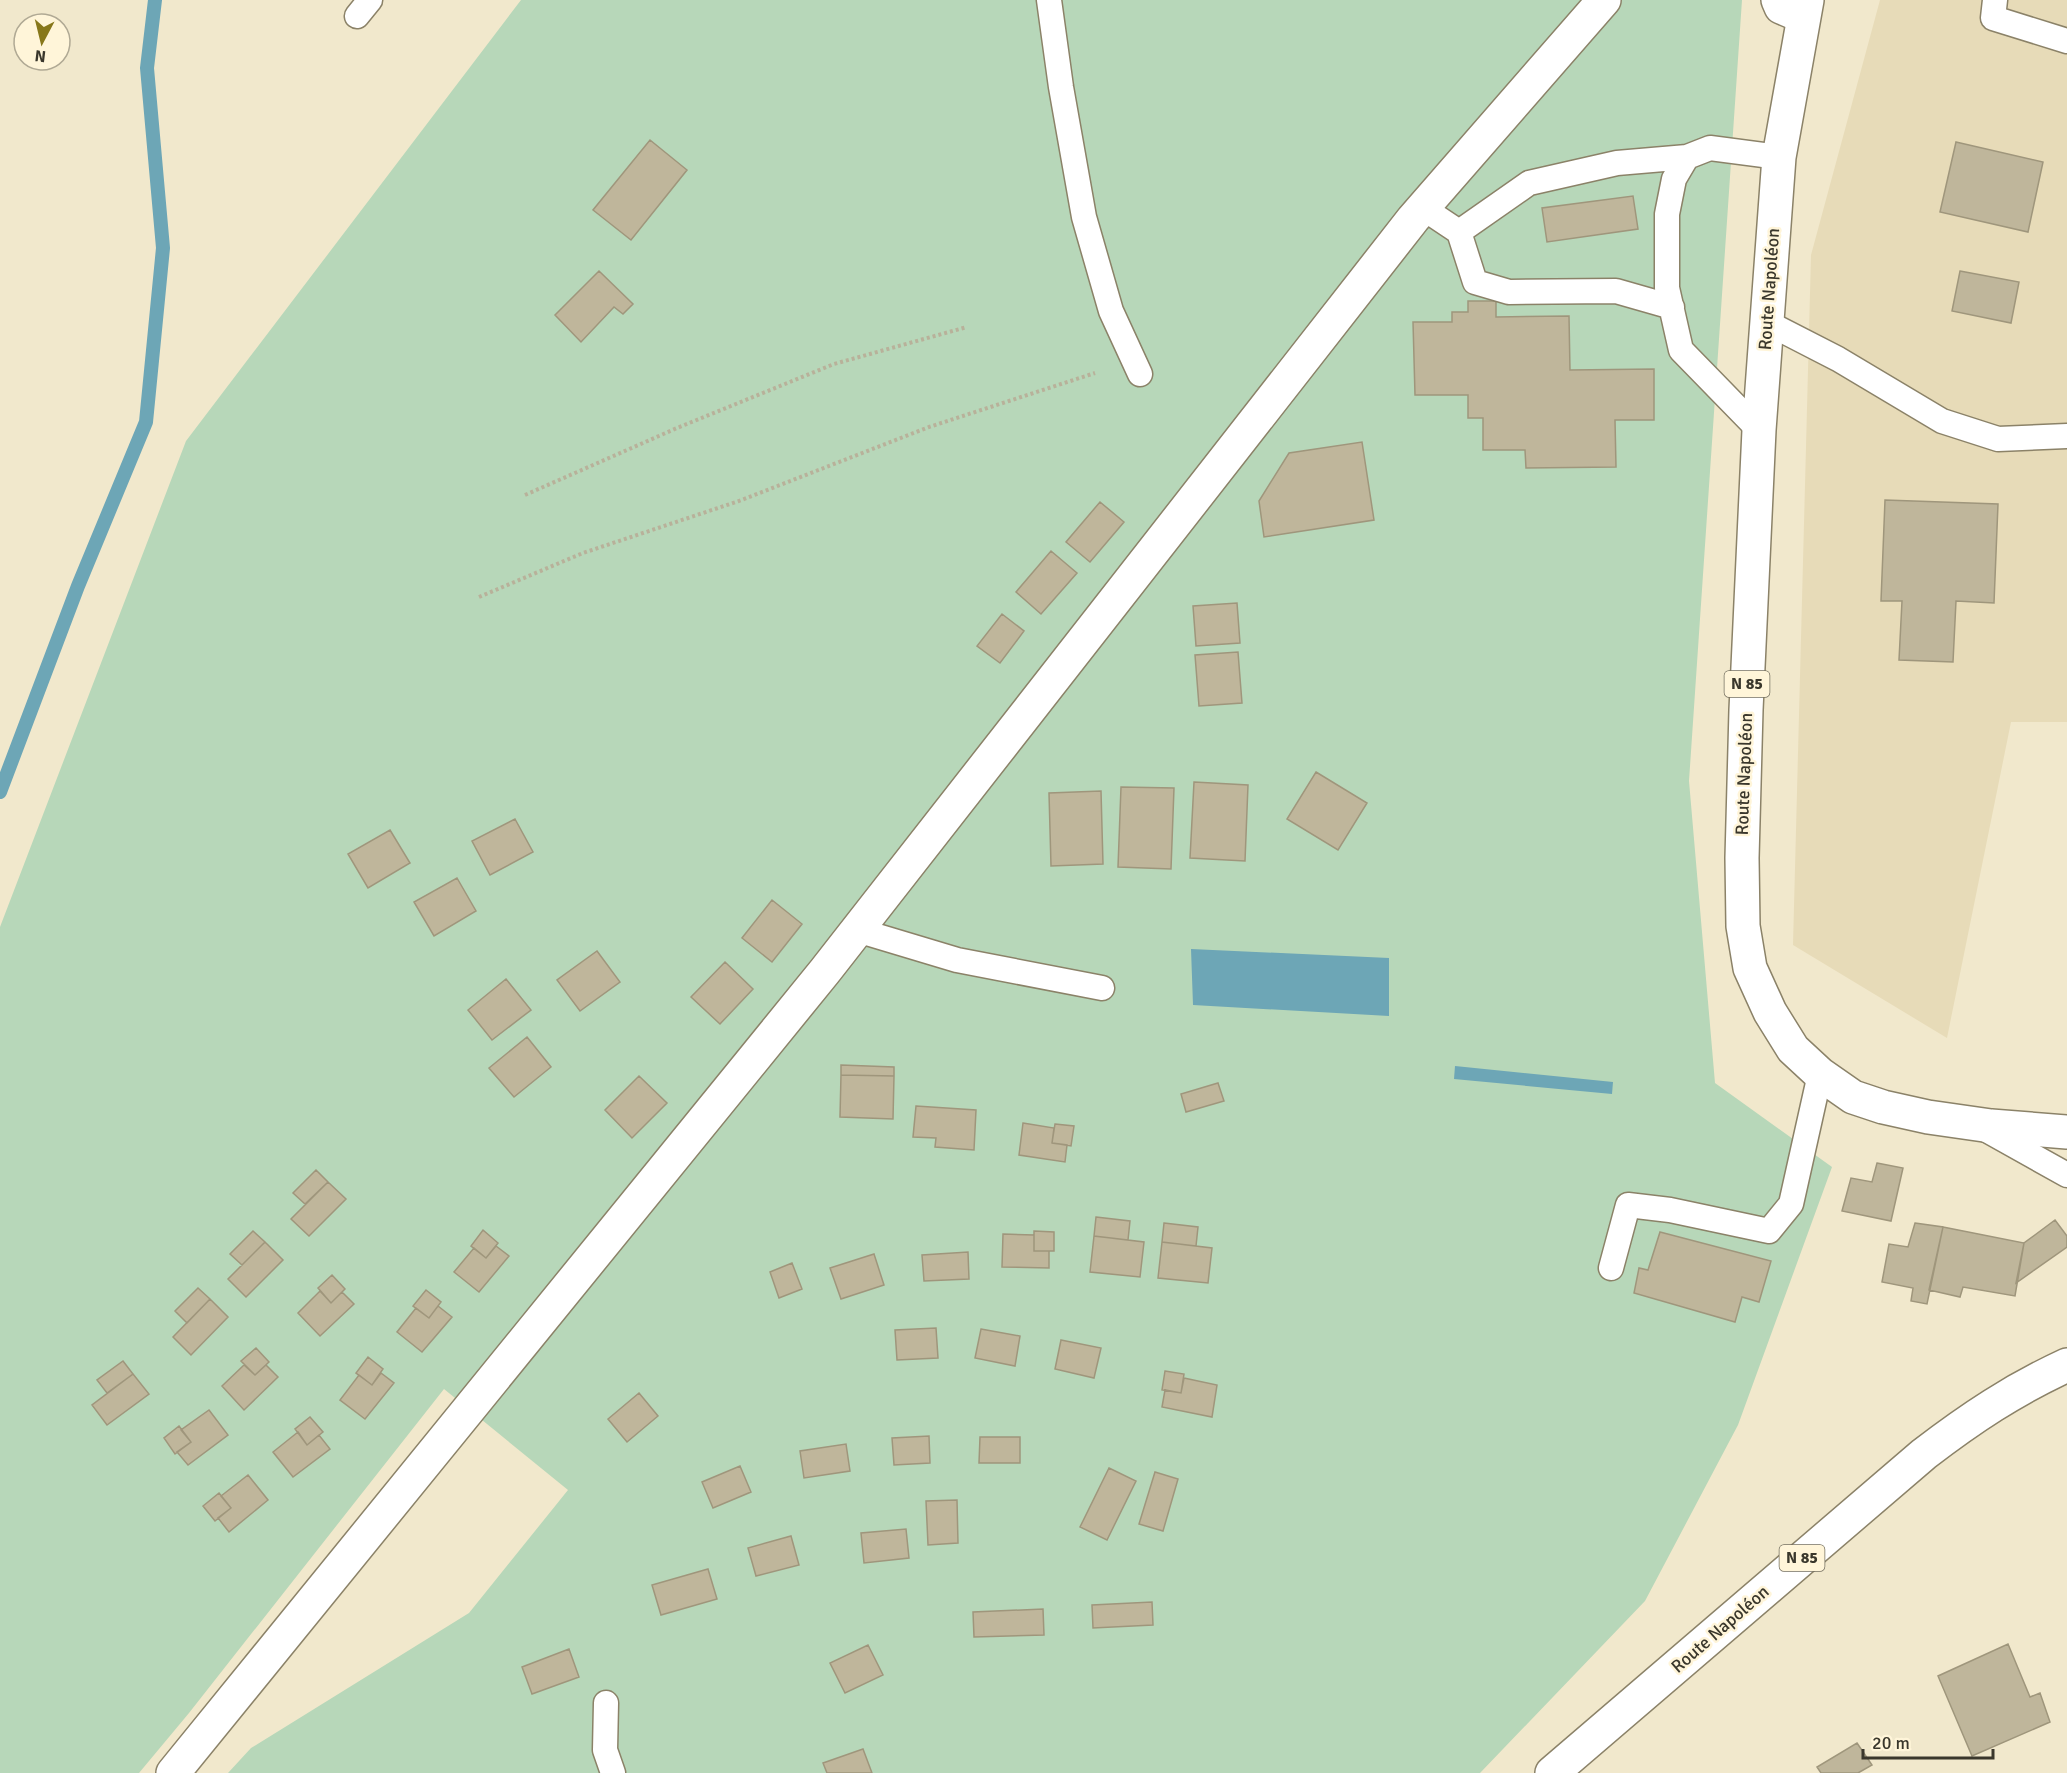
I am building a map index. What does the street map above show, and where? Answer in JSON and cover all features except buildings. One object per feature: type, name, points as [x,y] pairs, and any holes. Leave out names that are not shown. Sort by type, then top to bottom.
[{"type":"street","points":[[173,1773],[857,930],[1316,340],[1422,208],[1604,0]]},
{"type":"street","name":"Route Napoléon","points":[[1796,5],[1779,157],[1766,322],[1745,721],[1743,926],[1750,968],[1770,1012],[1793,1048],[1820,1074],[1853,1097],[1883,1107],[1973,1123],[2067,1131]]},
{"type":"street","name":"Route Napoléon","points":[[1552,1773],[1924,1454],[1968,1419],[2019,1389],[2067,1365]]},
{"type":"lane","points":[[1049,0],[1061,87],[1084,218],[1111,311],[1140,374]]},
{"type":"lane","points":[[1995,0],[1993,18],[2067,41]]},
{"type":"lane","points":[[1459,232],[1529,183],[1617,163],[1687,157],[1710,148],[1779,157]]},
{"type":"lane","points":[[1687,157],[1674,179],[1667,214],[1667,288],[1681,350],[1759,430]]},
{"type":"lane","points":[[1422,208],[1459,232],[1475,282],[1509,292],[1616,291],[1672,307]]},
{"type":"lane","points":[[1766,322],[1838,359],[1942,421],[1957,427],[1998,439],[2067,436]]},
{"type":"lane","points":[[857,930],[957,960],[1102,988]]},
{"type":"lane","points":[[1611,1268],[1628,1205],[1670,1210],[1769,1231],[1791,1204],[1820,1074]]},
{"type":"lane","points":[[1973,1123],[2067,1175]]},
{"type":"lane","points":[[606,1702],[605,1750],[614,1773]]},
{"type":"path","points":[[525,495],[677,428],[834,364],[967,327]]},
{"type":"path","points":[[479,597],[583,553],[739,501],[929,427],[1095,373]]},
{"type":"shaded area","points":[[1880,0],[2067,0],[2067,722],[2011,722],[1947,1038],[1793,945],[1811,255]]},
{"type":"green space","points":[[521,0],[1742,0],[1689,781],[1715,1083],[1832,1167],[1738,1425],[1645,1601],[1480,1773],[228,1773],[251,1748],[469,1613],[568,1490],[444,1389],[189,1713],[139,1773],[0,1773],[0,927],[186,441]]},
{"type":"water","points":[[1191,949],[1389,958],[1389,1016],[1193,1005]]},
{"type":"water","points":[[1455,1066],[1613,1082],[1612,1094],[1454,1079]]},
{"type":"waterway","points":[[0,792],[78,586],[146,422],[163,248],[147,68],[155,0]]}]
